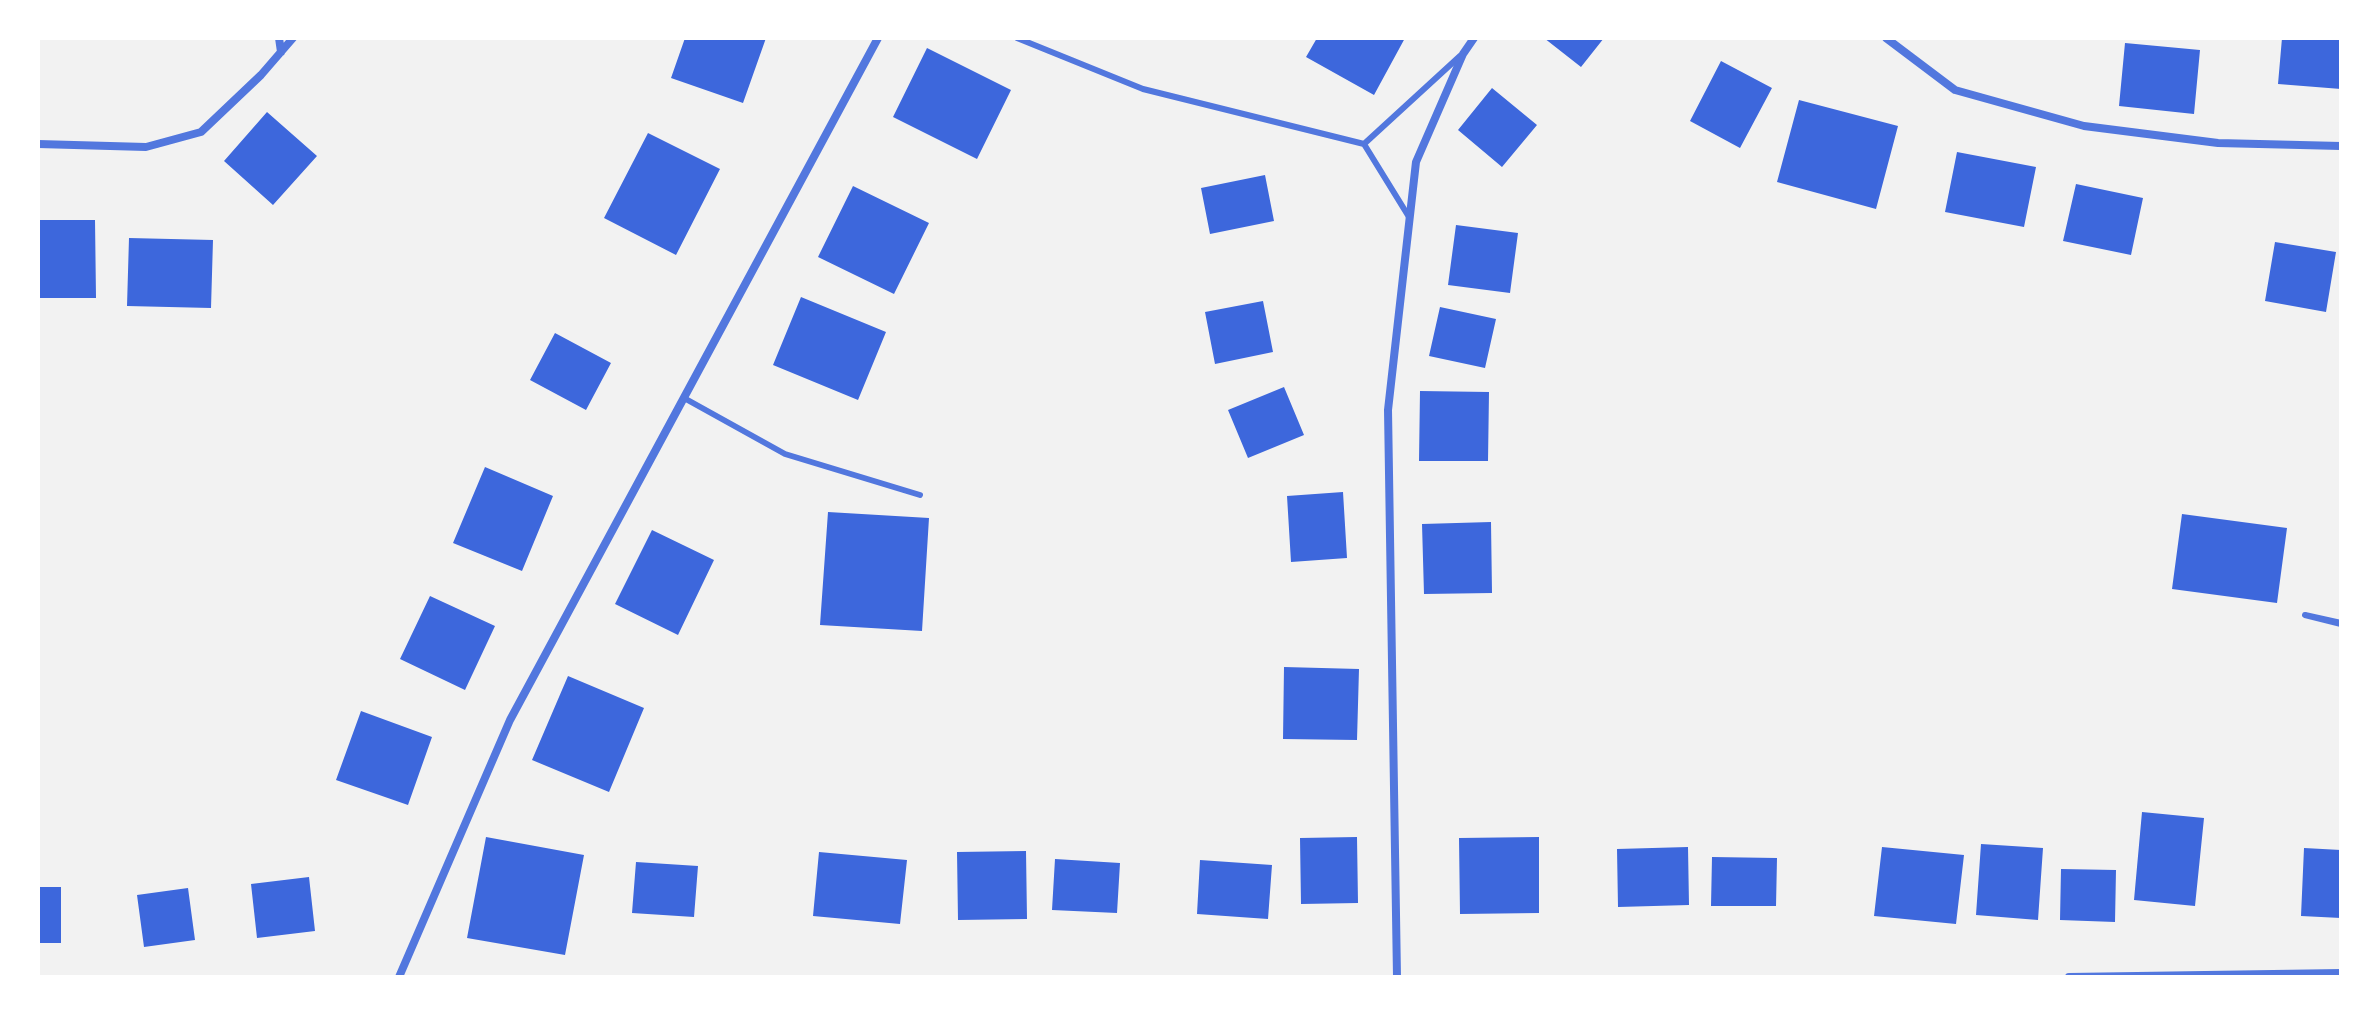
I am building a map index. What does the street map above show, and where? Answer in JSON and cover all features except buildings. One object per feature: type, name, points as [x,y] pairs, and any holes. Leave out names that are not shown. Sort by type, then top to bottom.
[{"type":"street","points":[[279,38],[281,52]]},
{"type":"street","points":[[38,144],[146,147],[201,132],[293,38]]},
{"type":"street","points":[[399,977],[510,720],[878,38]]},
{"type":"street","points":[[1397,977],[1388,410],[1416,162],[1463,54],[1474,38]]},
{"type":"street","points":[[1886,38],[1955,90],[2084,126],[2218,143],[2341,146]]},
{"type":"street","points":[[2069,977],[2341,973]]},
{"type":"lane","points":[[1017,38],[1143,89],[1364,144],[1409,217]]},
{"type":"lane","points":[[1364,144],[1463,54]]},
{"type":"lane","points":[[684,398],[785,454],[920,495]]}]
